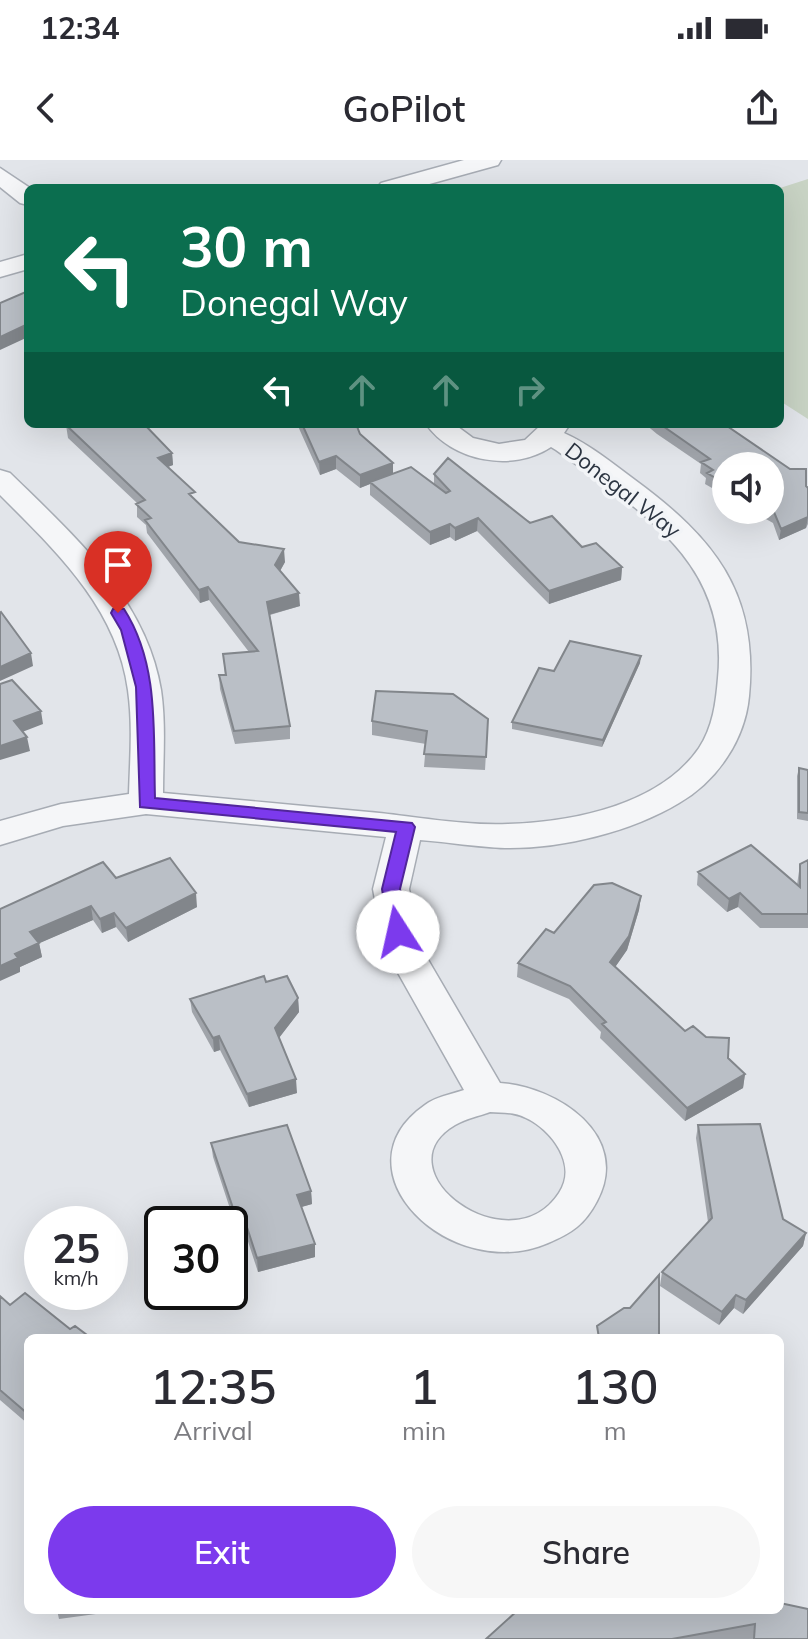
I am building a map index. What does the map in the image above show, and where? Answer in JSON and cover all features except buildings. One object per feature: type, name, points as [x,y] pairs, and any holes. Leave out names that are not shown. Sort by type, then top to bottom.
[{"type":"street","points":[[402,184],[479,161]]},
{"type":"street","points":[[0,175],[24,195]]},
{"type":"street","points":[[0,270],[24,262]]},
{"type":"street","name":"Donegal Way","points":[[0,833],[61,815],[146,803],[506,836],[556,832],[602,822],[645,806],[680,785],[707,760],[729,719],[737,649],[728,603],[705,560],[670,521],[566,444],[552,430],[524,448],[490,451],[459,443],[447,436],[442,428]]},
{"type":"street","points":[[0,479],[84,564],[128,630],[144,687],[146,803]]},
{"type":"street","points":[[406,827],[391,889],[402,948],[427,986],[488,1097]]},
{"type":"green space","points":[[808,179],[808,419],[784,404],[784,187]]},
{"type":"route","points":[[118,613],[128,630],[144,687],[146,803],[406,827],[391,889],[398,932]]}]
